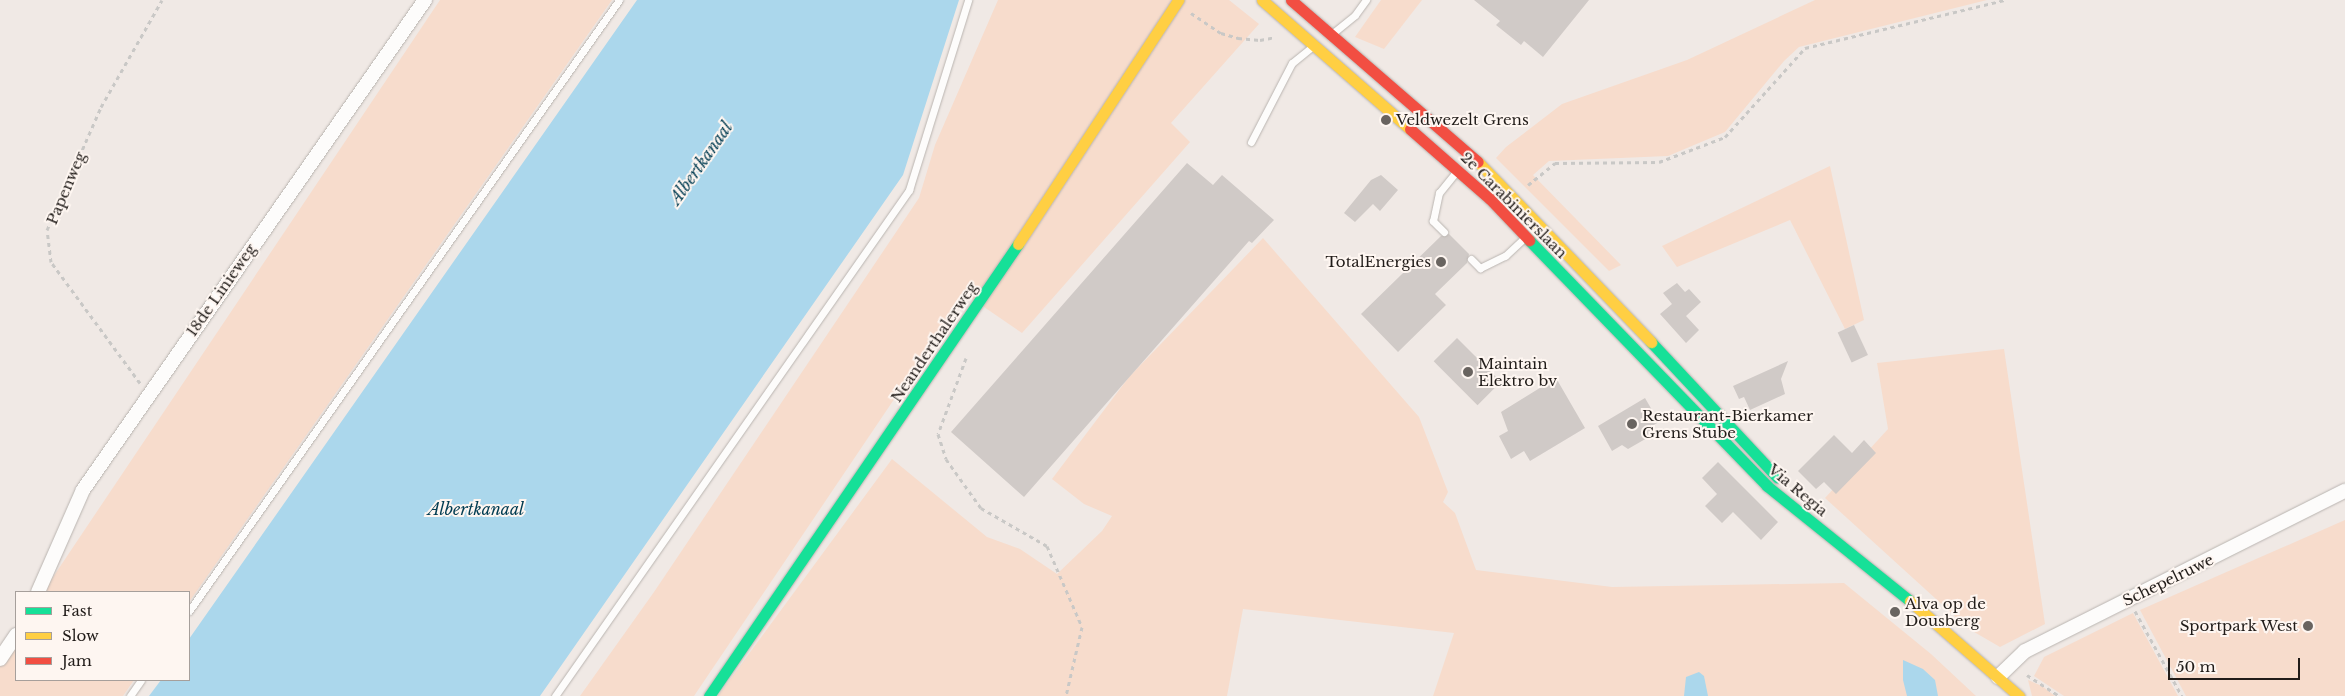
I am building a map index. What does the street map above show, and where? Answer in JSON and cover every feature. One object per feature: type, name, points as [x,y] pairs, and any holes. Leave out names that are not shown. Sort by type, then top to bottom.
[{"type":"main road","name":"2e Carabinierslaan","points":[[1262,0],[1458,169],[1527,235],[1729,448]]},
{"type":"main road","name":"2e Carabinierslaan","points":[[1291,0],[1332,33],[1472,156],[1540,223],[1746,444]]},
{"type":"main road","name":"Neanderthalerweg","points":[[709,696],[968,320],[1177,1]]},
{"type":"main road","name":"Via Regia","points":[[1746,444],[1851,551]]},
{"type":"main road","name":"Via Regia","points":[[1729,448],[1780,497],[1851,551],[2018,696]]},
{"type":"street","name":"18de Linieweg","points":[[38,591],[84,490],[148,394],[425,0]]},
{"type":"street","name":"Schepelruwe","points":[[1998,677],[2025,651],[2345,491]]},
{"type":"street","points":[[0,660],[15,637]]},
{"type":"lane","points":[[190,610],[619,0]]},
{"type":"lane","points":[[555,696],[909,190],[968,0]]},
{"type":"lane","points":[[1251,142],[1292,63],[1354,15],[1366,0]]},
{"type":"lane","points":[[1444,232],[1433,221],[1439,192],[1458,169],[1472,156]]},
{"type":"lane","points":[[1471,259],[1480,268],[1505,256],[1540,223]]},
{"type":"lane","points":[[130,696],[140,681]]},
{"type":"path","name":"Papenweg","points":[[148,394],[51,262],[47,230],[101,107],[162,0]]},
{"type":"path","points":[[1524,189],[1555,163],[1659,162],[1725,136],[1805,48],[2005,0]]},
{"type":"path","points":[[1177,1],[1202,22],[1238,38],[1260,40],[1281,36]]},
{"type":"path","points":[[966,349],[938,434],[946,459],[981,508],[1046,546],[1082,627],[1066,696]]},
{"type":"path","points":[[2129,600],[2182,696]]},
{"type":"path","points":[[2010,664],[2059,696]]},
{"type":"shaded area","points":[[440,0],[612,0],[190,601],[190,591],[44,591]]},
{"type":"shaded area","points":[[998,0],[1229,0],[1259,24],[1171,123],[1190,142],[1022,333],[965,294],[694,696],[580,696],[654,592],[919,198],[935,145]]},
{"type":"shaded area","points":[[1381,0],[1422,0],[1384,49],[1355,37]]},
{"type":"shaded area","points":[[1815,0],[1987,0],[1799,47],[1784,61],[1725,132],[1668,156],[1549,161],[1533,175],[1621,265],[1609,271],[1496,158],[1506,147],[1562,104],[1687,60]]},
{"type":"shaded area","points":[[1830,166],[1864,320],[1845,329],[1790,220],[1677,267],[1662,246]]},
{"type":"shaded area","points":[[1263,238],[1419,417],[1448,492],[1443,502],[1455,513],[1476,570],[1612,587],[1844,583],[1931,654],[1976,696],[1433,696],[1454,633],[1243,609],[1227,696],[718,696],[892,459],[987,537],[1020,549],[1057,574],[1102,531],[1112,516],[1084,504],[1052,479],[1129,377]]},
{"type":"shaded area","points":[[2004,349],[2045,624],[2000,647],[1969,629],[1825,498],[1888,429],[1877,363]]},
{"type":"shaded area","points":[[2345,520],[2345,696],[2186,696],[2140,610]]},
{"type":"shaded area","points":[[2133,613],[2178,696],[2064,696],[2034,676],[2044,657]]},
{"type":"shaded area","points":[[15,634],[15,681],[133,681],[123,696],[0,696],[0,656]]},
{"type":"shaded area","points":[[2028,680],[2042,686],[2055,696],[2032,696]]},
{"type":"water","name":"Albertkanaal","points":[[637,0],[959,0],[903,175],[540,696],[149,696],[160,681],[190,681],[190,638]]},
{"type":"water","points":[[1903,660],[1923,669],[1935,680],[1938,696],[1907,696],[1903,680]]},
{"type":"water","points":[[1699,672],[1704,676],[1708,696],[1684,696],[1686,677]]},
{"type":"building","points":[[1474,0],[1589,0],[1543,57],[1524,41],[1521,45],[1496,25],[1500,21]]},
{"type":"building","points":[[1187,163],[1213,185],[1222,175],[1274,220],[1252,243],[1249,241],[1024,497],[951,432]]},
{"type":"building","points":[[1381,175],[1398,190],[1380,211],[1373,204],[1355,222],[1344,213],[1371,180]]},
{"type":"building","points":[[1449,234],[1469,254],[1467,263],[1435,294],[1446,305],[1398,352],[1361,314],[1441,236]]},
{"type":"building","points":[[1677,283],[1685,292],[1689,289],[1701,302],[1686,316],[1699,330],[1686,343],[1660,314],[1672,304],[1663,293]]},
{"type":"building","points":[[1854,325],[1868,355],[1852,363],[1838,333]]},
{"type":"building","name":"Maintain Elektro bv","points":[[1457,338],[1501,382],[1478,405],[1434,361]]},
{"type":"building","points":[[1788,361],[1781,379],[1785,394],[1750,410],[1744,397],[1739,399],[1733,386]]},
{"type":"building","points":[[1556,378],[1585,428],[1530,461],[1524,451],[1511,459],[1499,436],[1508,431],[1501,412]]},
{"type":"building","name":"Restaurant-Bierkamer Grens Stube","points":[[1645,398],[1659,422],[1650,427],[1654,434],[1628,449],[1622,445],[1612,451],[1598,426]]},
{"type":"building","points":[[1834,435],[1852,453],[1864,440],[1876,453],[1836,494],[1824,482],[1816,489],[1798,471]]},
{"type":"building","points":[[1718,462],[1778,522],[1761,540],[1733,512],[1722,523],[1705,506],[1717,494],[1702,478]]},
{"type":"traffic: fast","points":[[1529,240],[1767,486],[1910,601]]},
{"type":"traffic: fast","points":[[709,696],[1018,244]]},
{"type":"traffic: fast","points":[[1651,342],[1777,477]]},
{"type":"traffic: slow","points":[[1018,244],[1178,0]]},
{"type":"traffic: slow","points":[[1262,0],[1410,129]]},
{"type":"traffic: slow","points":[[1478,162],[1651,342]]},
{"type":"traffic: slow","points":[[1910,601],[2019,696]]},
{"type":"traffic: jam","points":[[1291,0],[1478,162]]},
{"type":"traffic: jam","points":[[1410,129],[1490,199],[1529,240]]},
{"type":"place","name":"Veldwezelt Grens","points":[[1386,120]]},
{"type":"place","name":"TotalEnergies","points":[[1441,262]]},
{"type":"place","name":"Maintain Elektro bv","points":[[1468,372]]},
{"type":"place","name":"Restaurant-Bierkamer Grens Stube","points":[[1632,424]]},
{"type":"place","name":"Alva op de Dousberg","points":[[1895,612]]},
{"type":"place","name":"Sportpark West","points":[[2308,626]]}]
